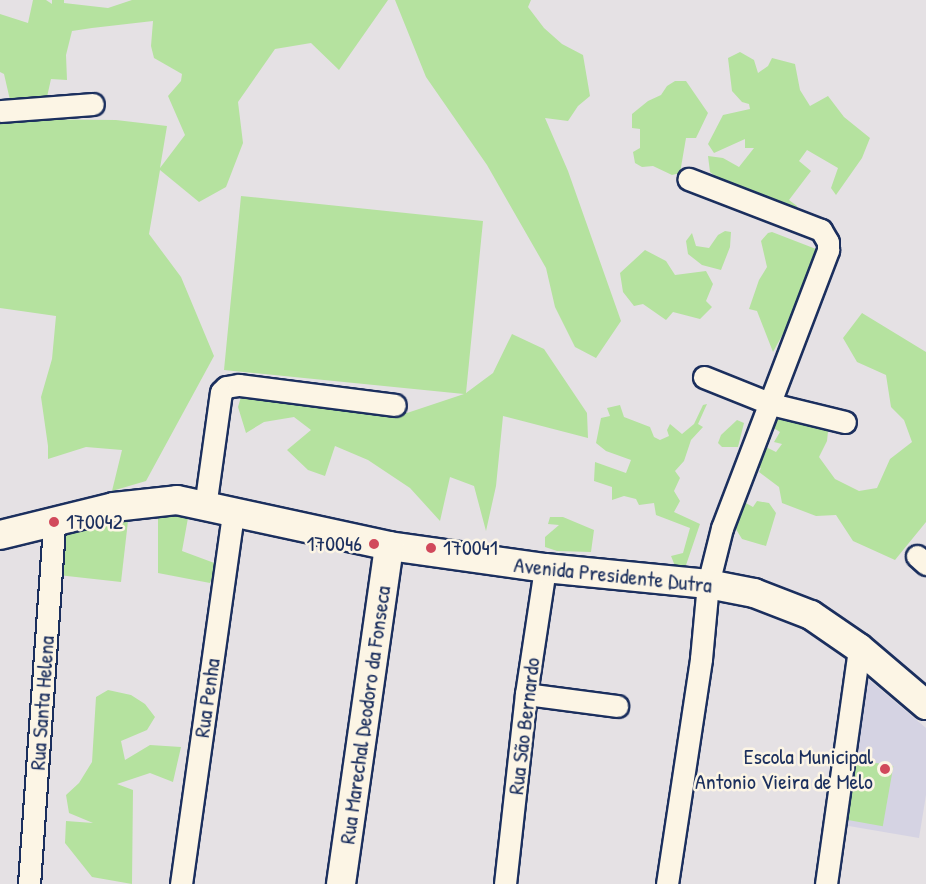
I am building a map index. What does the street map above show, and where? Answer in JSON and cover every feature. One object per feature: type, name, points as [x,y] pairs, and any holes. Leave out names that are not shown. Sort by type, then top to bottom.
[{"type":"main road","name":"Avenida Presidente Dutra","points":[[0,535],[146,502],[177,500],[389,546],[545,568],[708,584],[754,593],[783,602],[811,615],[860,648],[926,705]]},
{"type":"main road","name":"Rua Marechal Deodoro da Fonseca","points":[[341,884],[389,546]]},
{"type":"street","points":[[0,111],[93,104]]},
{"type":"street","points":[[667,884],[701,659],[708,584],[722,528],[822,271],[828,242],[825,234],[816,228],[689,179]]},
{"type":"street","points":[[704,376],[771,404],[845,422]]},
{"type":"street","points":[[205,507],[221,392],[226,387],[239,385],[395,405]]},
{"type":"street","name":"Rua Penha","points":[[181,884],[233,513]]},
{"type":"street","name":"Rua Santa Helena","points":[[29,884],[54,522]]},
{"type":"street","name":"Rua São Bernardo","points":[[505,884],[526,694],[545,568]]},
{"type":"street","points":[[826,884],[860,648]]},
{"type":"street","points":[[526,694],[617,706]]},
{"type":"shaded area","name":"Escola Municipal Antonio Vieira de Melo","points":[[860,672],[926,728],[926,795],[919,838],[837,824]]},
{"type":"green space","points":[[33,0],[46,0],[52,4],[52,0],[64,0],[64,3],[108,8],[132,0],[388,0],[339,70],[311,43],[275,49],[238,102],[243,143],[226,187],[199,202],[160,170],[149,234],[181,277],[214,356],[146,481],[112,491],[122,450],[86,447],[48,459],[41,397],[52,359],[56,316],[0,308],[0,119],[116,120],[167,126],[160,168],[185,135],[168,96],[181,81],[182,74],[154,58],[151,46],[153,21],[72,31],[66,55],[67,80],[51,79],[47,97],[10,100],[4,74],[0,72],[0,14],[28,23]]},
{"type":"green space","points":[[395,0],[531,0],[528,7],[544,28],[562,44],[583,55],[590,96],[578,106],[568,121],[545,118],[568,171],[621,321],[596,358],[575,347],[555,307],[546,268],[487,165],[426,77]]},
{"type":"green space","points":[[740,52],[754,60],[758,73],[768,66],[772,58],[795,64],[800,90],[810,106],[828,96],[844,117],[870,138],[862,158],[836,195],[831,188],[838,168],[807,150],[799,161],[811,171],[789,200],[797,206],[799,219],[718,188],[719,179],[710,172],[708,156],[723,158],[739,167],[754,148],[745,148],[745,139],[714,153],[708,144],[723,115],[750,109],[749,104],[742,102],[732,91],[728,58]]},
{"type":"green space","points":[[675,81],[686,81],[708,113],[696,138],[686,138],[680,173],[672,175],[653,166],[642,167],[635,163],[633,152],[640,148],[640,129],[632,128],[632,114],[648,101],[661,95],[667,86]]},
{"type":"green space","points":[[241,196],[483,221],[466,393],[493,373],[512,334],[544,349],[587,413],[588,438],[503,416],[496,486],[486,531],[474,486],[450,477],[440,521],[410,488],[368,460],[335,446],[325,476],[308,470],[287,450],[311,430],[294,417],[264,422],[246,433],[238,407],[244,387],[331,403],[407,413],[464,394],[224,370]]},
{"type":"green space","points":[[725,231],[731,232],[730,247],[721,270],[702,265],[688,254],[686,241],[692,233],[696,246],[709,248],[718,235]]},
{"type":"green space","points":[[772,232],[816,249],[789,323],[773,352],[757,311],[749,309],[759,280],[767,267],[761,241]]},
{"type":"green space","points":[[645,250],[666,261],[675,275],[706,271],[713,284],[706,301],[712,307],[700,319],[673,312],[666,320],[643,304],[634,306],[623,292],[620,273]]},
{"type":"green space","points":[[862,313],[926,352],[926,522],[895,560],[853,541],[836,515],[816,516],[782,503],[779,487],[759,472],[761,468],[755,466],[766,447],[776,452],[782,444],[774,442],[780,432],[772,427],[766,415],[829,422],[827,441],[819,457],[835,479],[859,491],[877,488],[890,459],[912,442],[904,420],[891,407],[886,375],[857,362],[843,338]]},
{"type":"green space","points":[[707,404],[698,424],[703,427],[691,440],[684,461],[675,471],[680,478],[674,491],[680,501],[674,512],[700,524],[685,568],[675,566],[671,556],[683,553],[690,528],[656,515],[654,503],[639,505],[636,499],[624,496],[612,500],[612,487],[594,481],[595,462],[626,473],[631,460],[606,451],[596,443],[601,418],[610,416],[607,408],[620,405],[624,417],[650,427],[654,437],[660,440],[669,436],[667,430],[670,424],[682,434],[694,424],[703,405]]},
{"type":"green space","points":[[737,420],[744,423],[738,447],[722,447],[718,443],[721,435]]},
{"type":"green space","points":[[737,498],[753,507],[757,501],[769,503],[776,513],[766,546],[742,539],[734,526]]},
{"type":"green space","points":[[158,513],[188,518],[182,551],[217,564],[210,583],[158,573]]},
{"type":"green space","points":[[550,517],[563,517],[594,530],[591,552],[557,551],[545,547],[545,537],[559,525],[548,524]]},
{"type":"green space","points":[[128,521],[121,582],[58,575],[60,534]]},
{"type":"green space","points":[[108,690],[131,695],[145,704],[155,717],[147,730],[121,741],[125,760],[150,745],[181,747],[173,782],[150,773],[117,784],[133,790],[132,884],[92,877],[65,843],[66,821],[93,823],[69,813],[66,795],[79,783],[92,762],[96,697]]},
{"type":"green space","points":[[853,759],[893,766],[883,826],[842,819]]},
{"type":"place","name":"170042","points":[[54,522]]},
{"type":"place","name":"170046","points":[[374,544]]},
{"type":"place","name":"170041","points":[[431,548]]},
{"type":"place","name":"Escola Municipal Antonio Vieira de Melo","points":[[885,769]]}]
